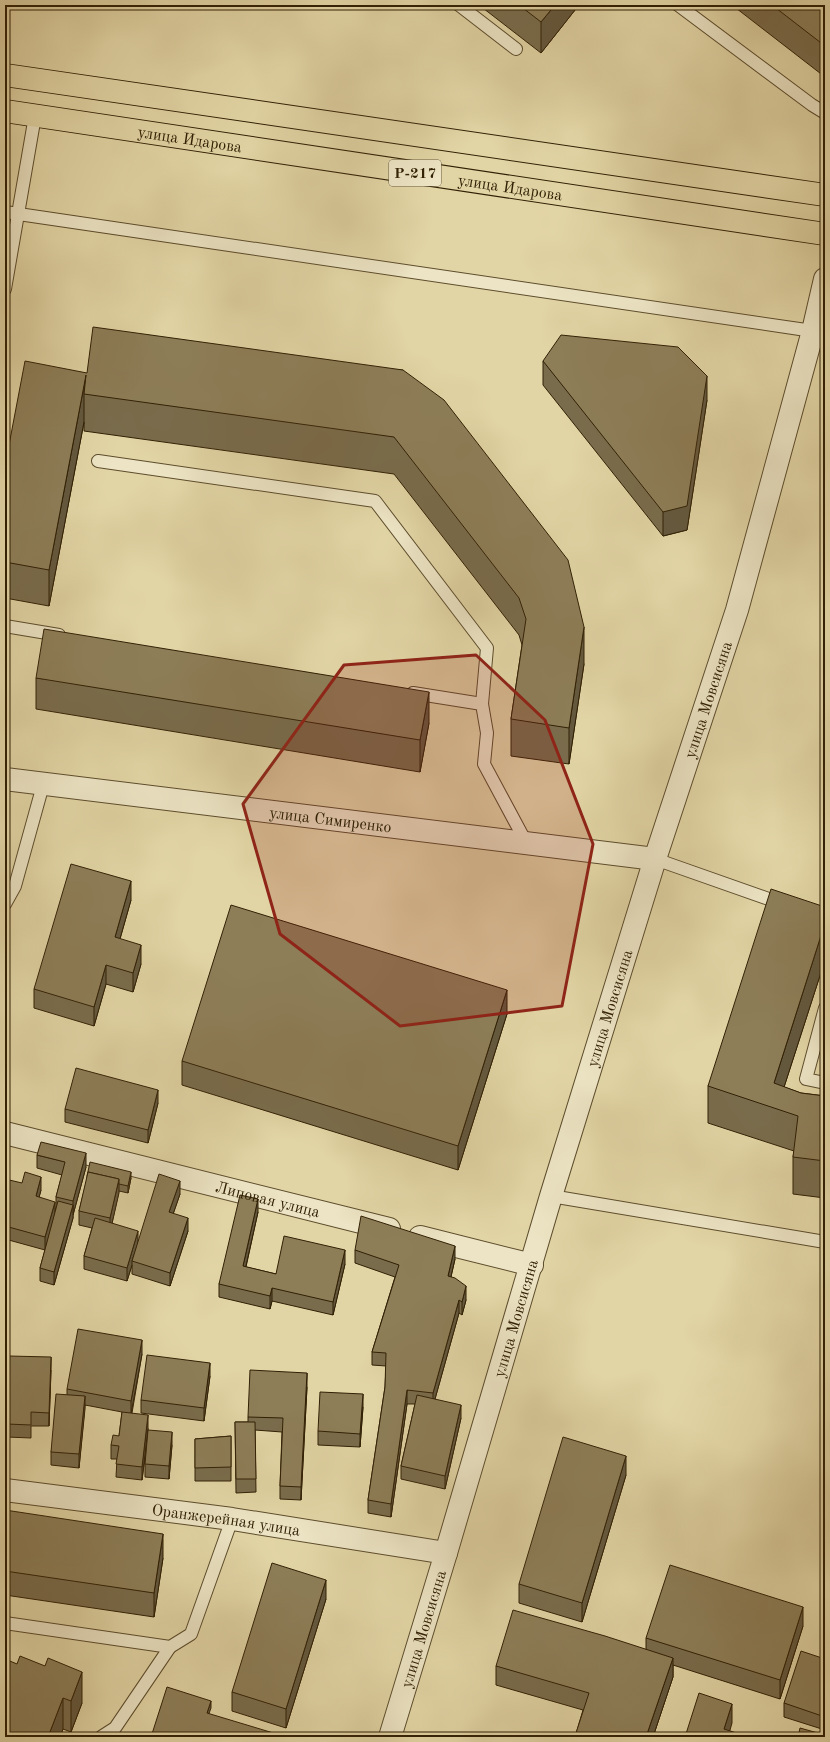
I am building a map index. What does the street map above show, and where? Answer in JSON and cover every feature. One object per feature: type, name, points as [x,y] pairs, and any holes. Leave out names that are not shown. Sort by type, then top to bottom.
[{"type":"main road","points":[[5,75],[825,195]]},
{"type":"main road","name":"улица Идарова","points":[[5,111],[825,234]]},
{"type":"street","name":"улица Мовсисяна","points":[[390,1737],[532,1265],[551,1196],[656,860],[737,610],[814,331],[825,279]]},
{"type":"street","name":"улица Симиренко","points":[[5,779],[656,860]]},
{"type":"street","name":"Липовая улица","points":[[5,1132],[532,1265]]},
{"type":"street","name":"Оранжерейная улица","points":[[5,1490],[232,1519],[446,1553]]},
{"type":"lane","points":[[459,5],[516,50]]},
{"type":"lane","points":[[678,5],[812,105],[825,113]]},
{"type":"lane","points":[[5,289],[35,116]]},
{"type":"lane","points":[[5,212],[814,331]]},
{"type":"lane","points":[[98,461],[375,501],[487,648],[482,704],[488,733],[484,764],[528,844]]},
{"type":"lane","points":[[5,626],[68,636]]},
{"type":"lane","points":[[404,691],[482,704]]},
{"type":"lane","points":[[5,904],[15,886],[43,784]]},
{"type":"lane","points":[[656,860],[796,909]]},
{"type":"lane","points":[[825,1008],[806,1079],[825,1083]]},
{"type":"lane","points":[[551,1196],[825,1242]]},
{"type":"lane","points":[[101,1737],[115,1728],[170,1647],[191,1634],[232,1519]]},
{"type":"lane","points":[[5,1623],[170,1647]]},
{"type":"highlighted area","points":[[476,655],[545,720],[593,844],[562,1006],[400,1026],[280,934],[243,804],[344,665]]},
{"type":"building","points":[[519,5],[555,5],[541,22]]},
{"type":"building","points":[[772,5],[825,5],[825,46]]},
{"type":"building","points":[[93,327],[403,370],[444,400],[568,560],[584,627],[569,728],[511,719],[526,619],[519,598],[394,437],[84,394],[86,375],[49,570],[5,562],[5,466],[25,361],[87,373]]},
{"type":"building","points":[[561,335],[678,347],[707,376],[687,506],[663,512],[543,361]]},
{"type":"building","points":[[44,629],[429,692],[420,740],[36,678]]},
{"type":"building","points":[[825,725],[825,740],[823,740]]},
{"type":"building","points":[[71,864],[131,881],[115,937],[141,945],[133,973],[106,965],[94,1007],[34,989]]},
{"type":"building","points":[[771,889],[825,907],[825,923],[774,1083],[801,1093],[825,1096],[825,1161],[793,1157],[798,1116],[708,1086]]},
{"type":"building","points":[[231,905],[507,990],[458,1146],[182,1061]]},
{"type":"building","points":[[76,1068],[158,1090],[148,1130],[65,1109]]},
{"type":"building","points":[[41,1142],[86,1153],[73,1201],[56,1197],[65,1162],[37,1155]]},
{"type":"building","points":[[90,1162],[131,1172],[128,1186],[119,1184],[119,1179],[88,1172],[87,1176]]},
{"type":"building","points":[[25,1172],[41,1177],[36,1196],[55,1202],[45,1237],[5,1226],[5,1179],[22,1183]]},
{"type":"building","points":[[88,1172],[119,1179],[110,1218],[79,1211]]},
{"type":"building","points":[[159,1174],[180,1181],[169,1212],[188,1218],[170,1273],[132,1261]]},
{"type":"building","points":[[240,1195],[258,1199],[243,1266],[276,1274],[284,1236],[345,1250],[333,1302],[272,1288],[270,1296],[219,1284]]},
{"type":"building","points":[[58,1201],[73,1205],[54,1272],[40,1268]]},
{"type":"building","points":[[361,1216],[455,1246],[448,1276],[455,1278],[466,1286],[462,1302],[459,1300],[433,1393],[407,1390],[391,1504],[368,1500],[385,1387],[386,1353],[372,1352],[399,1265],[355,1250]]},
{"type":"building","points":[[95,1218],[138,1231],[127,1268],[84,1256]]},
{"type":"building","points":[[78,1329],[142,1340],[131,1401],[67,1389]]},
{"type":"building","points":[[147,1355],[210,1363],[204,1408],[141,1400]]},
{"type":"building","points":[[9,1356],[51,1357],[49,1413],[31,1412],[31,1425],[7,1424]]},
{"type":"building","points":[[250,1370],[307,1373],[301,1487],[280,1486],[283,1418],[248,1417]]},
{"type":"building","points":[[320,1392],[363,1394],[360,1434],[318,1431]]},
{"type":"building","points":[[56,1394],[85,1396],[79,1454],[51,1452]]},
{"type":"building","points":[[417,1395],[461,1405],[445,1476],[401,1466]]},
{"type":"building","points":[[122,1412],[148,1415],[142,1467],[116,1464],[119,1446],[111,1445],[113,1435],[119,1436]]},
{"type":"building","points":[[235,1422],[255,1422],[256,1479],[236,1479]]},
{"type":"building","points":[[148,1430],[172,1432],[169,1466],[145,1464]]},
{"type":"building","points":[[231,1436],[231,1467],[195,1468],[195,1439]]},
{"type":"building","points":[[563,1437],[626,1456],[582,1603],[519,1584]]},
{"type":"building","points":[[5,1510],[163,1534],[154,1593],[5,1571]]},
{"type":"building","points":[[272,1563],[326,1580],[286,1709],[232,1692]]},
{"type":"building","points":[[670,1565],[803,1607],[780,1680],[646,1638]]},
{"type":"building","points":[[513,1610],[605,1636],[673,1658],[646,1737],[575,1736],[589,1693],[496,1666]]},
{"type":"building","points":[[801,1651],[825,1659],[825,1717],[784,1703]]},
{"type":"building","points":[[20,1656],[45,1666],[48,1658],[82,1672],[71,1701],[63,1698],[48,1737],[5,1737],[5,1659],[17,1664]]},
{"type":"building","points":[[167,1687],[211,1701],[207,1713],[280,1735],[280,1737],[151,1737]]},
{"type":"building","points":[[699,1693],[732,1704],[724,1729],[749,1737],[685,1737]]},
{"type":"building","points":[[800,1728],[825,1735],[825,1737],[798,1737]]}]
